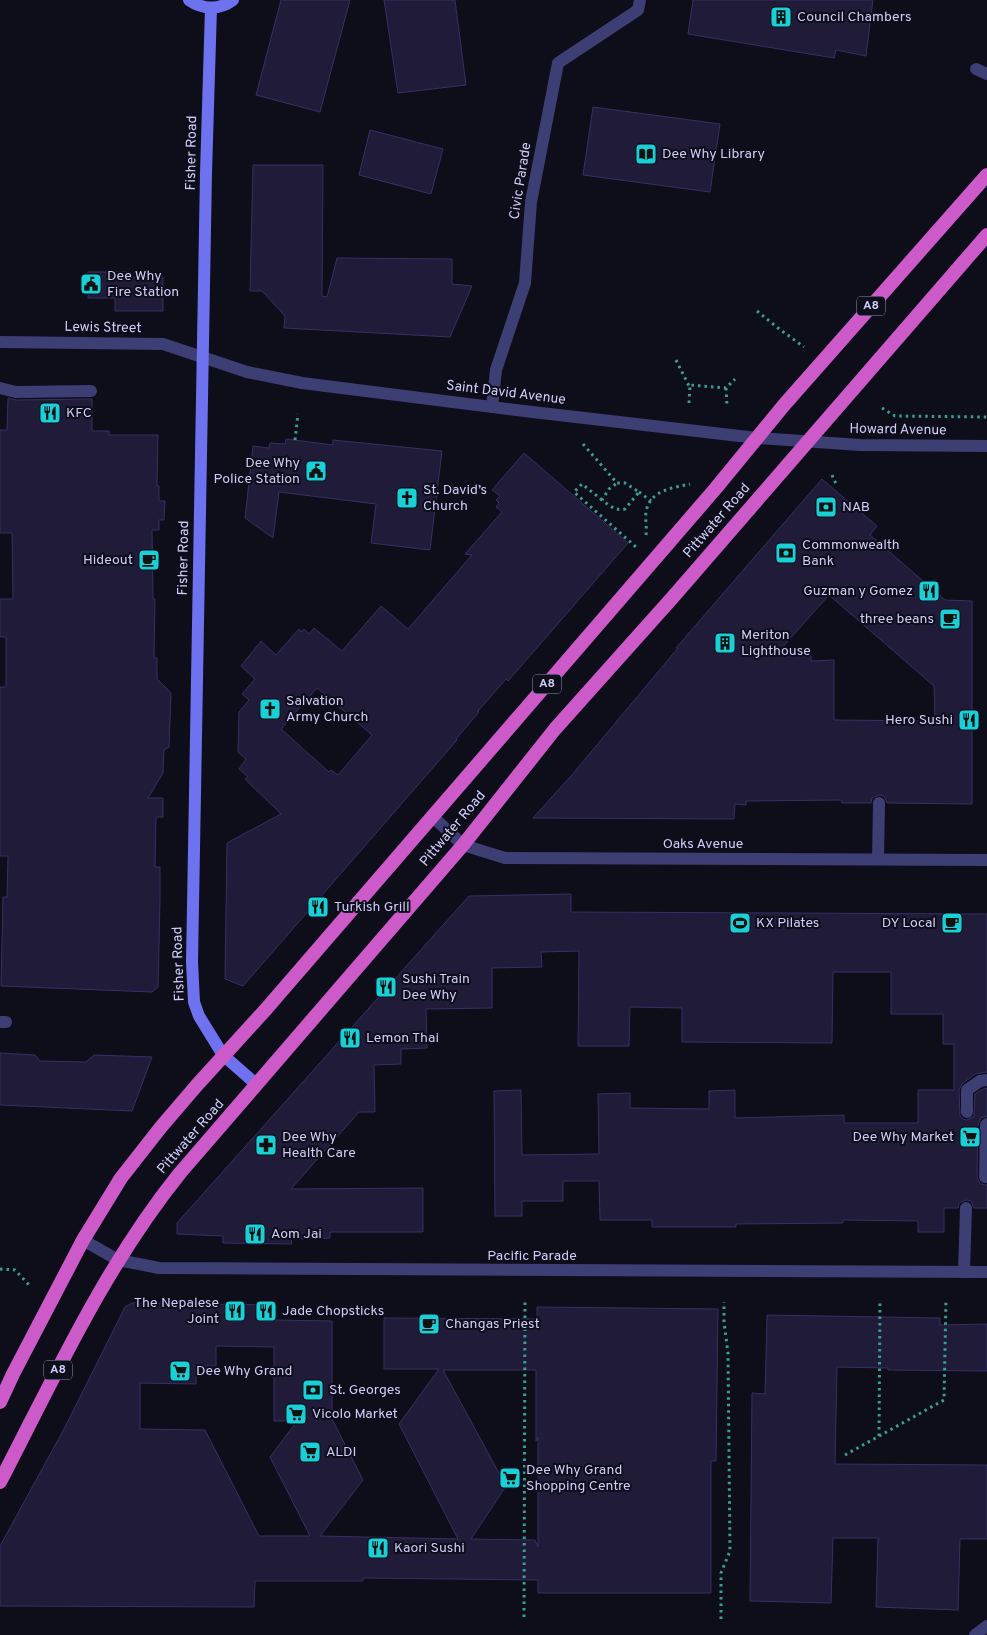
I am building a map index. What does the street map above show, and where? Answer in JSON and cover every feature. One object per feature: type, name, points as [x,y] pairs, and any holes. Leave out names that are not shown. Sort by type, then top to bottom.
[{"type":"highway","name":"Pittwater Road","points":[[0,1402],[83,1240],[122,1178],[161,1127],[223,1055],[267,1008],[610,611],[784,405],[987,175]]},
{"type":"highway","name":"Pittwater Road","points":[[0,1482],[93,1303],[118,1260],[156,1203],[298,1035],[463,845],[555,729],[987,236]]},
{"type":"main road","points":[[189,0],[201,7],[211,8],[222,6],[233,0]]},
{"type":"main road","name":"Fisher Road","points":[[211,8],[192,962],[194,1002],[198,1016],[223,1055],[257,1085]]},
{"type":"street","name":"Civic Parade","points":[[492,407],[496,370],[525,283],[531,202],[558,63],[638,10],[640,0]]},
{"type":"street","name":"Lewis Street","points":[[0,342],[163,344],[204,357]]},
{"type":"street","name":"Saint David Avenue","points":[[204,357],[247,372],[302,383],[757,438],[808,442]]},
{"type":"street","points":[[0,388],[16,392],[91,392]]},
{"type":"street","name":"Howard Avenue","points":[[808,442],[860,445],[987,446]]},
{"type":"street","points":[[878,860],[879,803]]},
{"type":"street","name":"Oaks Avenue","points":[[432,816],[463,845],[505,858],[987,860]]},
{"type":"street","points":[[967,1112],[967,1090],[980,1081],[987,1080]]},
{"type":"street","points":[[987,1124],[985,1177],[987,1177]]},
{"type":"street","points":[[964,1272],[966,1208]]},
{"type":"street","name":"Pacific Parade","points":[[83,1240],[118,1260],[159,1268],[987,1272]]},
{"type":"street","points":[[975,1635],[987,1626]]},
{"type":"path","points":[[757,311],[804,347]]},
{"type":"path","points":[[676,360],[690,386],[689,403]]},
{"type":"path","points":[[690,386],[726,388],[735,380]]},
{"type":"path","points":[[726,388],[727,406]]},
{"type":"path","points":[[882,408],[895,416],[987,417]]},
{"type":"path","points":[[295,440],[298,414]]},
{"type":"path","points":[[582,444],[617,483]]},
{"type":"path","points":[[832,475],[836,484]]},
{"type":"path","points":[[602,500],[612,485],[625,483],[651,501]]},
{"type":"path","points":[[636,547],[574,492],[582,484],[611,507],[618,510],[625,509],[638,492]]},
{"type":"path","points":[[646,535],[646,513],[651,501],[658,492],[690,484]]},
{"type":"path","points":[[0,1269],[15,1270],[31,1287]]},
{"type":"path","points":[[845,1455],[944,1400],[946,1300]]},
{"type":"path","points":[[524,1617],[525,1301]]},
{"type":"path","points":[[879,1436],[880,1301]]},
{"type":"path","points":[[721,1619],[722,1573],[730,1551],[728,1353],[724,1322],[724,1302]]},
{"type":"building","points":[[281,0],[350,0],[320,112],[256,95]]},
{"type":"building","points":[[384,0],[455,0],[466,85],[398,93]]},
{"type":"building","name":"Council Chambers","points":[[693,0],[873,0],[866,56],[836,50],[834,58],[688,34]]},
{"type":"building","points":[[593,107],[720,124],[710,192],[583,175]]},
{"type":"building","points":[[370,130],[443,149],[431,194],[359,175]]},
{"type":"building","points":[[253,165],[323,165],[322,296],[327,297],[337,258],[452,259],[452,284],[472,286],[450,337],[284,328],[285,316],[262,291],[250,291]]},
{"type":"building","name":"Dee Why Fire Station","points":[[88,272],[129,272],[129,277],[163,277],[163,311],[115,311],[115,298],[88,298]]},
{"type":"building","points":[[8,398],[16,400],[92,399],[92,431],[109,431],[109,435],[158,435],[157,486],[159,486],[159,501],[165,501],[164,520],[159,520],[159,530],[152,530],[153,599],[155,599],[154,658],[157,658],[157,679],[171,693],[169,747],[164,750],[163,773],[148,798],[163,798],[163,817],[156,817],[155,867],[160,867],[158,987],[152,992],[1,986],[3,897],[7,897],[8,856],[0,856],[0,687],[6,687],[6,637],[0,637],[0,599],[13,599],[12,533],[0,533],[0,430],[7,430]]},
{"type":"building","points":[[286,439],[333,445],[333,440],[442,451],[430,550],[371,543],[376,504],[279,492],[273,538],[245,518],[253,446],[269,448],[270,443],[285,444]]},
{"type":"building","points":[[524,453],[628,543],[508,681],[506,679],[478,711],[457,740],[243,986],[225,979],[227,843],[281,814],[245,779],[248,777],[239,769],[246,759],[238,752],[239,712],[249,700],[242,694],[255,679],[241,666],[261,641],[276,655],[299,629],[301,632],[304,629],[309,634],[314,628],[342,651],[381,606],[408,629],[472,555],[465,554],[502,512],[496,507],[499,503],[496,500],[500,496],[492,490]],"holes":[[[317,688],[372,735],[338,775],[331,770],[329,772],[281,729]]]},
{"type":"building","points":[[822,479],[877,526],[870,535],[945,600],[972,601],[972,804],[887,803],[884,796],[879,795],[872,798],[871,803],[842,803],[841,800],[746,801],[746,805],[735,804],[734,819],[533,818],[571,776],[678,648],[676,648]],"holes":[[[829,595],[934,686],[935,721],[834,720],[834,660],[811,661],[811,651],[779,651]]]},
{"type":"building","points":[[571,894],[571,912],[987,914],[987,1072],[975,1074],[962,1084],[959,1090],[960,1116],[967,1120],[974,1116],[975,1094],[987,1088],[987,1116],[981,1118],[978,1125],[977,1177],[980,1184],[987,1185],[987,1208],[974,1208],[971,1201],[966,1200],[959,1203],[958,1208],[944,1208],[944,1232],[918,1232],[918,1221],[843,1220],[843,1223],[736,1224],[736,1227],[652,1227],[652,1220],[600,1220],[599,1181],[563,1181],[563,1201],[522,1201],[522,1216],[495,1216],[494,1091],[521,1090],[522,1155],[599,1154],[598,1094],[630,1093],[630,1108],[709,1109],[709,1091],[735,1090],[735,1118],[844,1115],[844,1123],[918,1123],[918,1090],[954,1090],[954,1044],[943,1044],[943,1014],[891,1014],[891,972],[833,972],[832,1043],[682,1042],[682,1008],[630,1007],[629,1046],[578,1046],[579,951],[541,952],[542,967],[492,968],[492,1008],[426,1009],[427,1048],[401,1049],[401,1064],[374,1065],[375,1112],[359,1112],[291,1189],[423,1188],[423,1232],[330,1232],[330,1238],[291,1239],[292,1244],[223,1243],[223,1236],[177,1234],[177,1223],[469,896]]},
{"type":"building","points":[[0,1053],[35,1055],[40,1061],[86,1062],[94,1055],[152,1057],[132,1111],[0,1105]]},
{"type":"building","points":[[132,1303],[274,1305],[274,1320],[332,1321],[332,1419],[363,1480],[320,1536],[458,1539],[399,1424],[439,1369],[384,1369],[384,1318],[537,1319],[537,1307],[718,1309],[716,1461],[711,1461],[711,1593],[538,1593],[538,1580],[363,1578],[363,1581],[255,1581],[254,1607],[0,1606],[0,1546],[64,1429],[125,1307]],"holes":[[[216,1346],[274,1347],[274,1421],[297,1421],[270,1457],[310,1536],[259,1536],[205,1430],[140,1429],[140,1383],[196,1384],[196,1366],[216,1366]],[[443,1370],[536,1370],[538,1547],[535,1540],[471,1539],[506,1486]]]},
{"type":"building","points":[[767,1315],[940,1318],[940,1325],[987,1324],[987,1371],[888,1370],[888,1368],[837,1367],[835,1464],[987,1465],[987,1539],[960,1539],[958,1610],[876,1607],[878,1538],[833,1538],[831,1603],[750,1601],[752,1393],[765,1394]]},
{"type":"place","name":"Council Chambers","points":[[781,17]]},
{"type":"place","name":"Dee Why Library","points":[[646,154]]},
{"type":"place","name":"Dee Why Fire Station","points":[[91,284]]},
{"type":"place","name":"KFC","points":[[50,413]]},
{"type":"place","name":"Dee Why Police Station","points":[[316,471]]},
{"type":"place","name":"St. David’s Church","points":[[407,498]]},
{"type":"place","name":"NAB","points":[[826,507]]},
{"type":"place","name":"Commonwealth Bank","points":[[786,553]]},
{"type":"place","name":"Hideout","points":[[149,560]]},
{"type":"place","name":"Guzman y Gomez","points":[[929,591]]},
{"type":"place","name":"three beans","points":[[950,619]]},
{"type":"place","name":"Meriton Lighthouse","points":[[725,643]]},
{"type":"place","name":"Salvation Army Church","points":[[270,709]]},
{"type":"place","name":"Hero Sushi","points":[[969,720]]},
{"type":"place","name":"Turkish Grill","points":[[318,907]]},
{"type":"place","name":"KX Pilates","points":[[740,923]]},
{"type":"place","name":"DY Local","points":[[952,923]]},
{"type":"place","name":"Sushi Train Dee Why","points":[[386,987]]},
{"type":"place","name":"Lemon Thai","points":[[350,1038]]},
{"type":"place","name":"Dee Why Market","points":[[970,1137]]},
{"type":"place","name":"Dee Why Health Care","points":[[266,1145]]},
{"type":"place","name":"Aom Jai","points":[[255,1234]]},
{"type":"place","name":"The Nepalese Joint","points":[[235,1311]]},
{"type":"place","name":"Jade Chopsticks","points":[[266,1311]]},
{"type":"place","name":"Changas Priest","points":[[429,1324]]},
{"type":"place","name":"Dee Why Grand","points":[[180,1371]]},
{"type":"place","name":"St. Georges","points":[[313,1390]]},
{"type":"place","name":"Vicolo Market","points":[[296,1414]]},
{"type":"place","name":"ALDI","points":[[310,1452]]},
{"type":"place","name":"Dee Why Grand Shopping Centre","points":[[510,1478]]},
{"type":"place","name":"Kaori Sushi","points":[[378,1548]]}]
